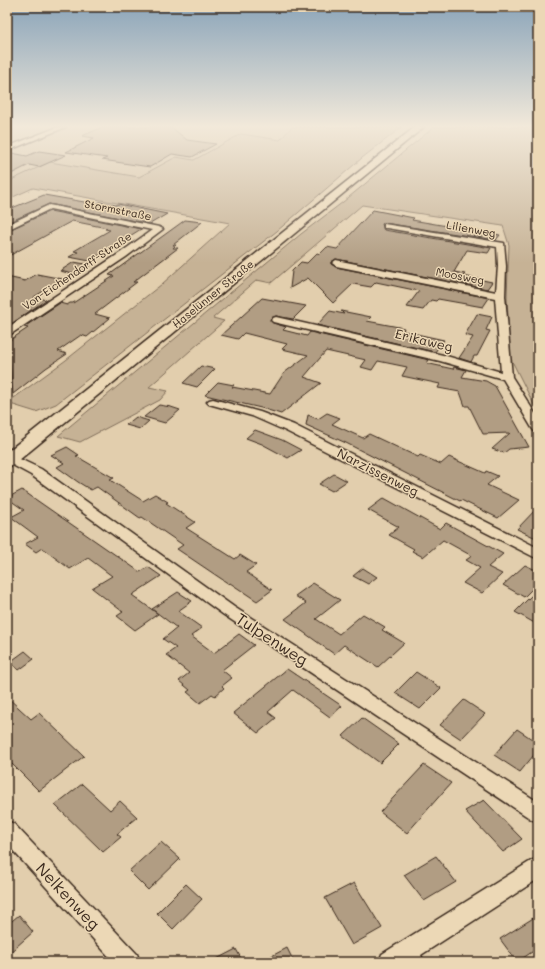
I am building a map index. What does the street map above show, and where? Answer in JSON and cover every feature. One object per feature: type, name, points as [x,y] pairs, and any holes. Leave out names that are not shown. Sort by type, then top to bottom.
[{"type":"street","name":"Haselünner Straße","points":[[8,459],[364,172]]},
{"type":"street","name":"Stormstraße","points":[[7,228],[49,207],[159,229]]},
{"type":"street","name":"Lilienweg","points":[[387,226],[501,245],[502,266],[500,296]]},
{"type":"street","name":"Von-Eichendorff-Straße","points":[[7,332],[124,256],[159,229]]},
{"type":"street","name":"Moosweg","points":[[336,263],[500,296],[507,377]]},
{"type":"street","name":"Erikaweg","points":[[276,320],[444,358],[507,377]]},
{"type":"street","points":[[507,377],[538,428]]},
{"type":"street","name":"Narzissenweg","points":[[213,402],[256,414],[290,428],[538,554]]},
{"type":"street","name":"Tulpenweg","points":[[8,459],[36,472],[229,611],[538,813]]},
{"type":"street","name":"Nelkenweg","points":[[7,830],[129,962]]},
{"type":"street","points":[[403,959],[538,868]]},
{"type":"shaded area","points":[[7,172],[28,172],[7,182]]},
{"type":"shaded area","points":[[28,172],[111,172],[139,177],[148,172],[345,172],[277,231],[56,404],[36,412],[7,403],[66,360],[162,284],[230,223],[33,188],[13,197],[7,196],[7,182]]},
{"type":"shaded area","points":[[111,172],[148,172],[139,177]]},
{"type":"shaded area","points":[[379,172],[538,172],[538,413],[510,357],[507,297],[509,245],[503,226],[362,205],[271,283],[257,280],[213,318],[224,321],[149,387],[168,391],[160,400],[80,442],[58,436],[301,234]]},
{"type":"building","points":[[7,172],[15,172],[7,176]]},
{"type":"building","points":[[44,195],[96,204],[100,202],[116,205],[118,204],[167,214],[150,224],[49,204],[7,223],[7,210]]},
{"type":"building","points":[[373,210],[414,218],[412,220],[500,235],[496,240],[384,223],[382,224],[384,230],[491,248],[488,253],[467,250],[454,272],[465,274],[463,276],[492,282],[487,289],[336,259],[331,262],[331,264],[336,267],[489,298],[483,307],[438,299],[436,301],[431,300],[423,310],[407,307],[419,291],[376,282],[371,287],[353,284],[333,303],[308,278],[290,288],[292,271],[301,262],[307,263],[317,253],[320,254],[327,247],[337,249]]},
{"type":"building","points":[[50,211],[141,229],[90,261],[69,257],[78,252],[74,251],[110,230],[105,229],[107,228],[72,221],[7,257],[7,231]]},
{"type":"building","points":[[185,220],[202,222],[173,245],[176,245],[173,248],[178,248],[133,282],[137,282],[95,314],[110,318],[87,337],[81,335],[58,351],[67,354],[46,368],[13,394],[10,363],[7,362],[7,342],[28,328],[24,327],[60,303],[67,305],[73,303],[114,276],[109,275]]},
{"type":"building","points":[[74,262],[91,265],[77,275],[60,271]]},
{"type":"building","points":[[37,274],[63,279],[34,297],[46,300],[11,324],[7,323],[7,277],[25,281]]},
{"type":"building","points":[[262,298],[306,306],[293,319],[276,316],[270,319],[273,323],[286,327],[283,330],[307,336],[310,332],[429,360],[427,363],[453,369],[454,367],[466,370],[462,377],[486,381],[495,386],[529,447],[509,449],[504,453],[492,449],[510,433],[483,434],[469,406],[465,406],[460,392],[438,388],[440,384],[402,376],[407,367],[378,361],[372,370],[361,367],[366,360],[326,351],[304,377],[321,383],[281,414],[205,395],[218,382],[234,385],[232,387],[270,394],[284,373],[308,355],[282,349],[287,344],[244,333],[238,339],[221,335]]},
{"type":"building","points":[[330,311],[344,314],[341,311],[371,317],[367,321],[404,328],[403,331],[444,340],[435,352],[317,325]]},
{"type":"building","points":[[477,314],[492,317],[486,330],[490,331],[477,356],[474,356],[471,362],[459,358],[473,337],[465,335]]},
{"type":"building","points":[[201,366],[215,369],[197,387],[183,383]]},
{"type":"building","points":[[159,405],[180,410],[165,423],[144,417]]},
{"type":"building","points":[[327,413],[340,418],[332,424],[363,438],[369,434],[418,457],[420,455],[441,464],[449,457],[485,473],[486,471],[498,476],[487,485],[519,500],[498,518],[461,500],[460,501],[346,443],[306,425],[308,415],[318,419]]},
{"type":"building","points":[[136,417],[149,421],[140,429],[126,425]]},
{"type":"building","points":[[255,430],[282,440],[301,450],[288,458],[262,444],[246,438]]},
{"type":"building","points":[[67,447],[79,455],[76,456],[114,478],[110,480],[143,501],[155,494],[168,502],[166,503],[195,522],[186,528],[235,559],[240,555],[256,565],[246,572],[272,590],[257,601],[177,549],[183,545],[142,517],[140,518],[97,487],[91,490],[78,482],[57,467],[64,463],[51,455]]},
{"type":"building","points":[[334,474],[347,481],[332,491],[319,484]]},
{"type":"building","points":[[22,490],[140,572],[148,567],[161,576],[132,595],[158,614],[135,630],[117,616],[123,612],[92,588],[112,576],[88,558],[70,569],[42,548],[36,552],[25,544],[38,537],[11,517],[24,510],[7,498]]},
{"type":"building","points":[[384,498],[440,529],[446,523],[503,554],[488,567],[502,574],[482,593],[463,583],[480,568],[466,560],[472,556],[443,540],[423,557],[412,551],[414,549],[389,535],[399,527],[368,510]]},
{"type":"building","points":[[538,507],[538,539],[517,529]]},
{"type":"building","points":[[525,565],[538,571],[538,583],[524,597],[503,585]]},
{"type":"building","points":[[363,568],[377,577],[368,584],[353,576]]},
{"type":"building","points":[[313,583],[340,600],[316,619],[339,634],[363,614],[385,627],[382,630],[404,643],[378,667],[344,645],[334,654],[285,619],[306,603],[295,596]]},
{"type":"building","points":[[178,592],[192,601],[178,611],[202,628],[191,636],[214,653],[239,634],[254,645],[222,670],[232,678],[222,686],[224,688],[215,696],[212,694],[200,703],[187,692],[190,690],[179,681],[189,673],[166,655],[176,648],[163,639],[177,628],[152,609]]},
{"type":"building","points":[[532,595],[538,598],[538,625],[515,612]]},
{"type":"building","points":[[25,651],[34,659],[19,670],[10,662]]},
{"type":"building","points":[[287,669],[342,706],[330,717],[293,690],[268,712],[276,718],[258,733],[233,713]]},
{"type":"building","points":[[416,672],[441,688],[420,709],[395,693]]},
{"type":"building","points":[[7,697],[31,719],[39,713],[84,756],[39,791],[12,764],[7,767]]},
{"type":"building","points":[[464,700],[485,714],[461,739],[440,725]]},
{"type":"building","points":[[362,718],[399,744],[380,763],[343,736]]},
{"type":"building","points":[[517,729],[538,743],[538,750],[520,772],[494,755]]},
{"type":"building","points":[[424,765],[451,783],[407,833],[380,812]]},
{"type":"building","points":[[82,784],[110,810],[120,801],[137,817],[117,834],[121,837],[103,852],[55,805]]},
{"type":"building","points":[[484,800],[522,839],[503,852],[465,811]]},
{"type":"building","points":[[161,842],[180,859],[148,890],[129,871]]},
{"type":"building","points":[[436,856],[456,882],[424,901],[404,875]]},
{"type":"building","points":[[354,883],[382,928],[352,945],[325,898]]},
{"type":"building","points":[[186,884],[202,899],[173,929],[157,913]]},
{"type":"building","points":[[19,915],[33,932],[7,955],[7,925]]},
{"type":"building","points":[[538,915],[538,948],[517,962],[500,939]]},
{"type":"building","points":[[287,948],[294,962],[260,962]]},
{"type":"building","points":[[236,949],[243,962],[211,962]]}]
